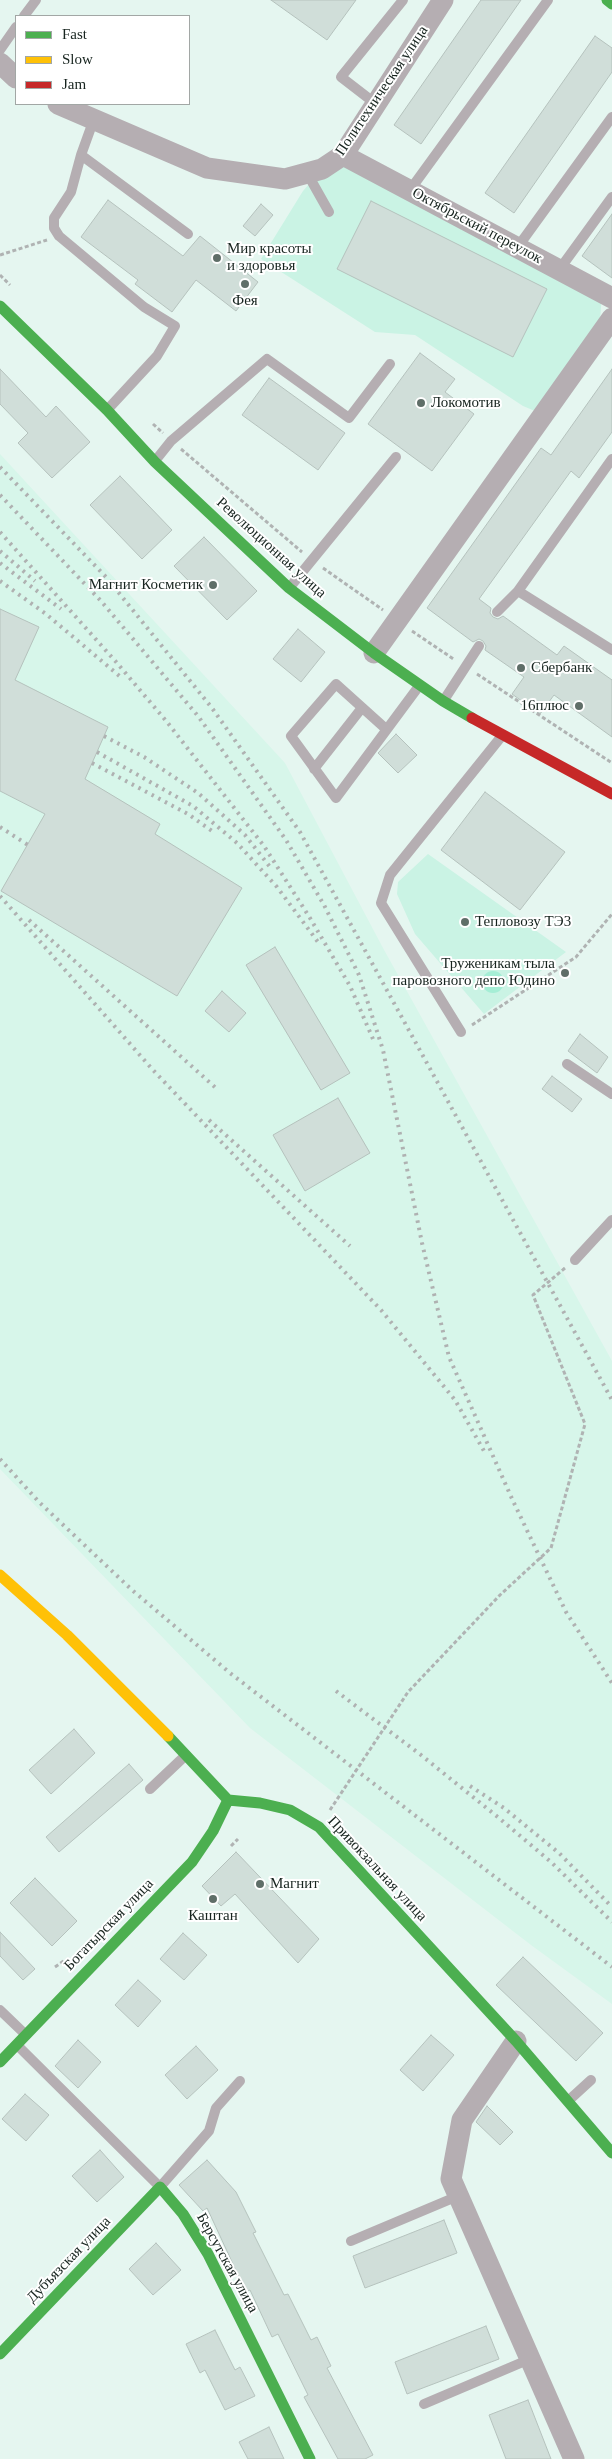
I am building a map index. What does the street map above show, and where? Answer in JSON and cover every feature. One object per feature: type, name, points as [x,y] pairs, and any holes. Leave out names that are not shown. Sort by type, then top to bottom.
[{"type":"street","name":"Политехническая улица","points":[[60,105],[206,168],[285,179],[322,169],[343,155],[443,0]]},
{"type":"street","points":[[607,0],[612,4]]},
{"type":"street","points":[[0,63],[15,77]]},
{"type":"street","name":"Октябрьский переулок","points":[[343,155],[612,298]]},
{"type":"street","name":"Революционная улица","points":[[0,306],[107,410],[154,462],[289,588],[374,653],[443,701],[502,736],[612,794]]},
{"type":"street","points":[[374,653],[612,318]]},
{"type":"street","points":[[0,1575],[67,1635],[187,1754],[228,1800]]},
{"type":"street","name":"Привокзальная улица","points":[[228,1800],[260,1803],[290,1810],[319,1827],[516,2042],[612,2153]]},
{"type":"street","name":"Богатырская улица","points":[[0,2062],[192,1862],[213,1831],[228,1800]]},
{"type":"street","points":[[516,2042],[462,2120],[451,2179],[574,2459]]},
{"type":"street","name":"Дубъязская улица","points":[[0,2354],[160,2186]]},
{"type":"street","name":"Берсутская улица","points":[[160,2186],[183,2214],[208,2254],[310,2459]]},
{"type":"lane","points":[[25,15],[36,0]]},
{"type":"lane","points":[[376,104],[341,77],[403,0]]},
{"type":"lane","points":[[410,190],[548,0]]},
{"type":"lane","points":[[0,50],[15,28]]},
{"type":"lane","points":[[517,248],[612,117]]},
{"type":"lane","points":[[94,119],[81,155],[71,192],[54,218],[54,228],[59,236],[144,307],[175,326],[157,356],[107,410]]},
{"type":"lane","points":[[81,155],[188,234]]},
{"type":"lane","points":[[307,173],[329,212]]},
{"type":"lane","points":[[559,270],[612,197]]},
{"type":"lane","points":[[154,462],[171,441],[267,359],[348,418],[390,364]]},
{"type":"lane","points":[[289,588],[311,560],[344,524],[396,457]]},
{"type":"lane","points":[[497,612],[518,591],[612,459]]},
{"type":"lane","points":[[518,591],[612,650]]},
{"type":"lane","points":[[443,701],[479,646]]},
{"type":"lane","points":[[386,729],[361,709],[336,684],[291,736],[336,798],[419,685]]},
{"type":"lane","points":[[314,768],[361,709]]},
{"type":"lane","points":[[461,1032],[381,903],[390,875],[502,736]]},
{"type":"lane","points":[[567,1064],[612,1094]]},
{"type":"lane","points":[[575,1260],[612,1220]]},
{"type":"lane","points":[[150,1789],[187,1754]]},
{"type":"lane","points":[[0,2010],[26,2035]]},
{"type":"lane","name":"Берсутская улица","points":[[17,2045],[160,2186]]},
{"type":"lane","points":[[568,2101],[591,2080]]},
{"type":"lane","points":[[160,2186],[209,2131],[216,2108],[240,2081]]},
{"type":"lane","points":[[351,2241],[458,2196]]},
{"type":"lane","points":[[424,2404],[530,2359]]},
{"type":"path","points":[[0,255],[59,236]]},
{"type":"path","points":[[150,421],[311,560],[466,667],[612,763]]},
{"type":"path","points":[[461,1032],[576,957],[612,914]]},
{"type":"path","points":[[319,1827],[408,1692],[500,1595],[551,1548],[585,1424],[533,1295],[575,1260]]},
{"type":"shaded area","points":[[343,155],[602,293],[600,320],[535,411],[523,406],[415,335],[375,332],[261,259],[303,191],[322,169]]},
{"type":"shaded area","points":[[0,454],[285,763],[383,948],[612,1361],[612,2004],[531,1945],[250,1728],[0,1469]]},
{"type":"shaded area","points":[[428,854],[566,952],[484,1014],[415,934],[397,894],[398,882]]},
{"type":"shaded area","points":[[493,971],[501,974],[504,982],[501,990],[493,993],[485,990],[482,982],[485,974]]},
{"type":"building","points":[[271,0],[356,0],[327,40]]},
{"type":"building","points":[[481,0],[521,0],[421,144],[394,125]]},
{"type":"building","points":[[595,36],[612,48],[612,72],[514,213],[485,193]]},
{"type":"building","points":[[108,200],[183,256],[200,236],[258,282],[236,311],[196,280],[172,312],[135,284],[138,280],[81,237]]},
{"type":"building","points":[[371,201],[547,289],[513,357],[337,269]]},
{"type":"building","points":[[261,204],[273,215],[255,236],[243,226]]},
{"type":"building","points":[[612,214],[612,278],[582,256]]},
{"type":"building","name":"Локомотив","points":[[420,353],[455,379],[445,392],[474,414],[432,471],[368,424]]},
{"type":"building","points":[[0,369],[46,417],[56,406],[90,442],[52,478],[18,443],[28,433],[0,404]]},
{"type":"building","points":[[612,369],[612,432],[579,478],[571,471],[479,599],[491,608],[490,613],[493,617],[498,619],[503,616],[557,655],[564,646],[612,680],[612,737],[554,695],[540,714],[512,694],[524,677],[485,650],[486,646],[483,641],[479,639],[473,642],[427,608],[541,448],[551,455]]},
{"type":"building","points":[[269,378],[345,433],[318,470],[242,415]]},
{"type":"building","points":[[120,476],[172,530],[142,559],[90,505]]},
{"type":"building","points":[[204,537],[257,591],[227,620],[174,566]]},
{"type":"building","points":[[0,609],[39,627],[15,680],[108,727],[85,779],[160,824],[155,834],[242,888],[177,996],[1,891],[45,814],[0,791]]},
{"type":"building","points":[[298,629],[325,652],[301,682],[273,659]]},
{"type":"building","points":[[396,734],[417,755],[398,773],[378,753]]},
{"type":"building","points":[[485,792],[565,852],[520,910],[441,850]]},
{"type":"building","points":[[275,947],[350,1073],[321,1090],[246,965]]},
{"type":"building","points":[[222,991],[246,1013],[229,1032],[205,1011]]},
{"type":"building","points":[[580,1034],[608,1057],[597,1073],[568,1051]]},
{"type":"building","points":[[552,1076],[582,1099],[572,1112],[542,1089]]},
{"type":"building","points":[[338,1098],[370,1153],[305,1191],[273,1135]]},
{"type":"building","points":[[74,1729],[95,1753],[51,1794],[29,1770]]},
{"type":"building","points":[[129,1764],[143,1780],[59,1852],[46,1837]]},
{"type":"building","points":[[236,1852],[319,1939],[298,1963],[235,1894],[221,1906],[202,1886]]},
{"type":"building","points":[[35,1878],[77,1921],[52,1946],[10,1903]]},
{"type":"building","points":[[0,1932],[35,1969],[23,1980],[0,1956]]},
{"type":"building","points":[[183,1933],[207,1955],[184,1980],[160,1959]]},
{"type":"building","points":[[523,1957],[603,2033],[576,2061],[496,1985]]},
{"type":"building","points":[[138,1980],[161,2001],[138,2027],[115,2005]]},
{"type":"building","points":[[431,2035],[454,2055],[423,2091],[400,2070]]},
{"type":"building","points":[[78,2040],[101,2062],[78,2088],[55,2066]]},
{"type":"building","points":[[196,2046],[218,2070],[187,2099],[165,2075]]},
{"type":"building","points":[[25,2094],[49,2115],[26,2141],[2,2119]]},
{"type":"building","points":[[487,2106],[513,2132],[500,2145],[476,2122]]},
{"type":"building","points":[[100,2150],[124,2177],[97,2202],[72,2176]]},
{"type":"building","points":[[207,2160],[236,2192],[256,2232],[253,2233],[284,2295],[288,2294],[311,2340],[317,2337],[331,2366],[327,2368],[373,2455],[365,2459],[338,2459],[304,2397],[308,2395],[278,2334],[272,2337],[250,2290],[246,2292],[207,2208],[203,2211],[179,2185]]},
{"type":"building","points":[[444,2220],[457,2253],[365,2288],[353,2256]]},
{"type":"building","points":[[156,2243],[181,2270],[153,2295],[129,2269]]},
{"type":"building","points":[[486,2326],[499,2359],[407,2394],[395,2362]]},
{"type":"building","points":[[215,2330],[235,2370],[240,2367],[255,2396],[225,2410],[205,2370],[200,2373],[186,2344]]},
{"type":"building","points":[[528,2400],[551,2459],[506,2459],[489,2415]]},
{"type":"building","points":[[269,2427],[284,2459],[248,2459],[239,2442]]},
{"type":"railway","points":[[0,467],[106,577],[212,708],[300,832],[612,1400]]},
{"type":"railway","points":[[0,495],[101,601],[198,716],[286,840],[324,905],[359,975],[383,1050],[422,1243],[449,1357],[513,1501],[566,1612],[612,1683]]},
{"type":"railway","points":[[0,532],[167,722],[264,846],[310,918],[350,986],[373,1039]]},
{"type":"railway","points":[[0,551],[35,581]]},
{"type":"railway","points":[[0,563],[61,609]]},
{"type":"railway","points":[[0,581],[46,614],[123,679]]},
{"type":"railway","points":[[104,736],[144,757],[198,793],[245,835],[270,867]]},
{"type":"railway","points":[[97,752],[193,806],[237,843],[277,887],[318,942]]},
{"type":"railway","points":[[92,763],[188,814],[212,831]]},
{"type":"railway","points":[[0,827],[28,845]]},
{"type":"railway","points":[[0,896],[153,1070],[381,1310],[455,1400],[484,1451]]},
{"type":"railway","points":[[29,920],[217,1089]]},
{"type":"railway","points":[[209,1120],[350,1246]]},
{"type":"railway","points":[[0,1459],[39,1502],[132,1590],[230,1673],[612,1967]]},
{"type":"railway","points":[[336,1691],[421,1755],[499,1818],[551,1862],[612,1922]]},
{"type":"railway","points":[[470,1786],[504,1808],[559,1853],[612,1907]]},
{"type":"traffic: fast","points":[[607,0],[612,4]]},
{"type":"traffic: fast","points":[[0,306],[107,410],[155,462],[289,588],[374,653],[443,701],[472,718]]},
{"type":"traffic: fast","points":[[168,1736],[228,1800],[260,1803],[290,1810],[319,1827],[516,2041],[612,2153]]},
{"type":"traffic: fast","points":[[0,2062],[192,1862],[213,1831],[228,1800]]},
{"type":"traffic: fast","points":[[0,2354],[160,2187],[183,2214],[208,2254],[310,2459]]},
{"type":"traffic: slow","points":[[0,1575],[67,1635],[168,1736]]},
{"type":"traffic: jam","points":[[472,718],[612,794]]},
{"type":"place","name":"Мир красоты и здоровья","points":[[217,258]]},
{"type":"place","name":"Фея","points":[[245,284]]},
{"type":"place","name":"Локомотив","points":[[421,403]]},
{"type":"place","name":"Магнит Косметик","points":[[213,585]]},
{"type":"place","name":"Сбербанк","points":[[521,668]]},
{"type":"place","name":"16плюс","points":[[579,706]]},
{"type":"place","name":"Тепловозу ТЭ3","points":[[465,922]]},
{"type":"place","name":"Труженикам тыла паровозного депо Юдино","points":[[565,973]]},
{"type":"place","name":"Магнит","points":[[260,1884]]},
{"type":"place","name":"Каштан","points":[[213,1899]]}]
